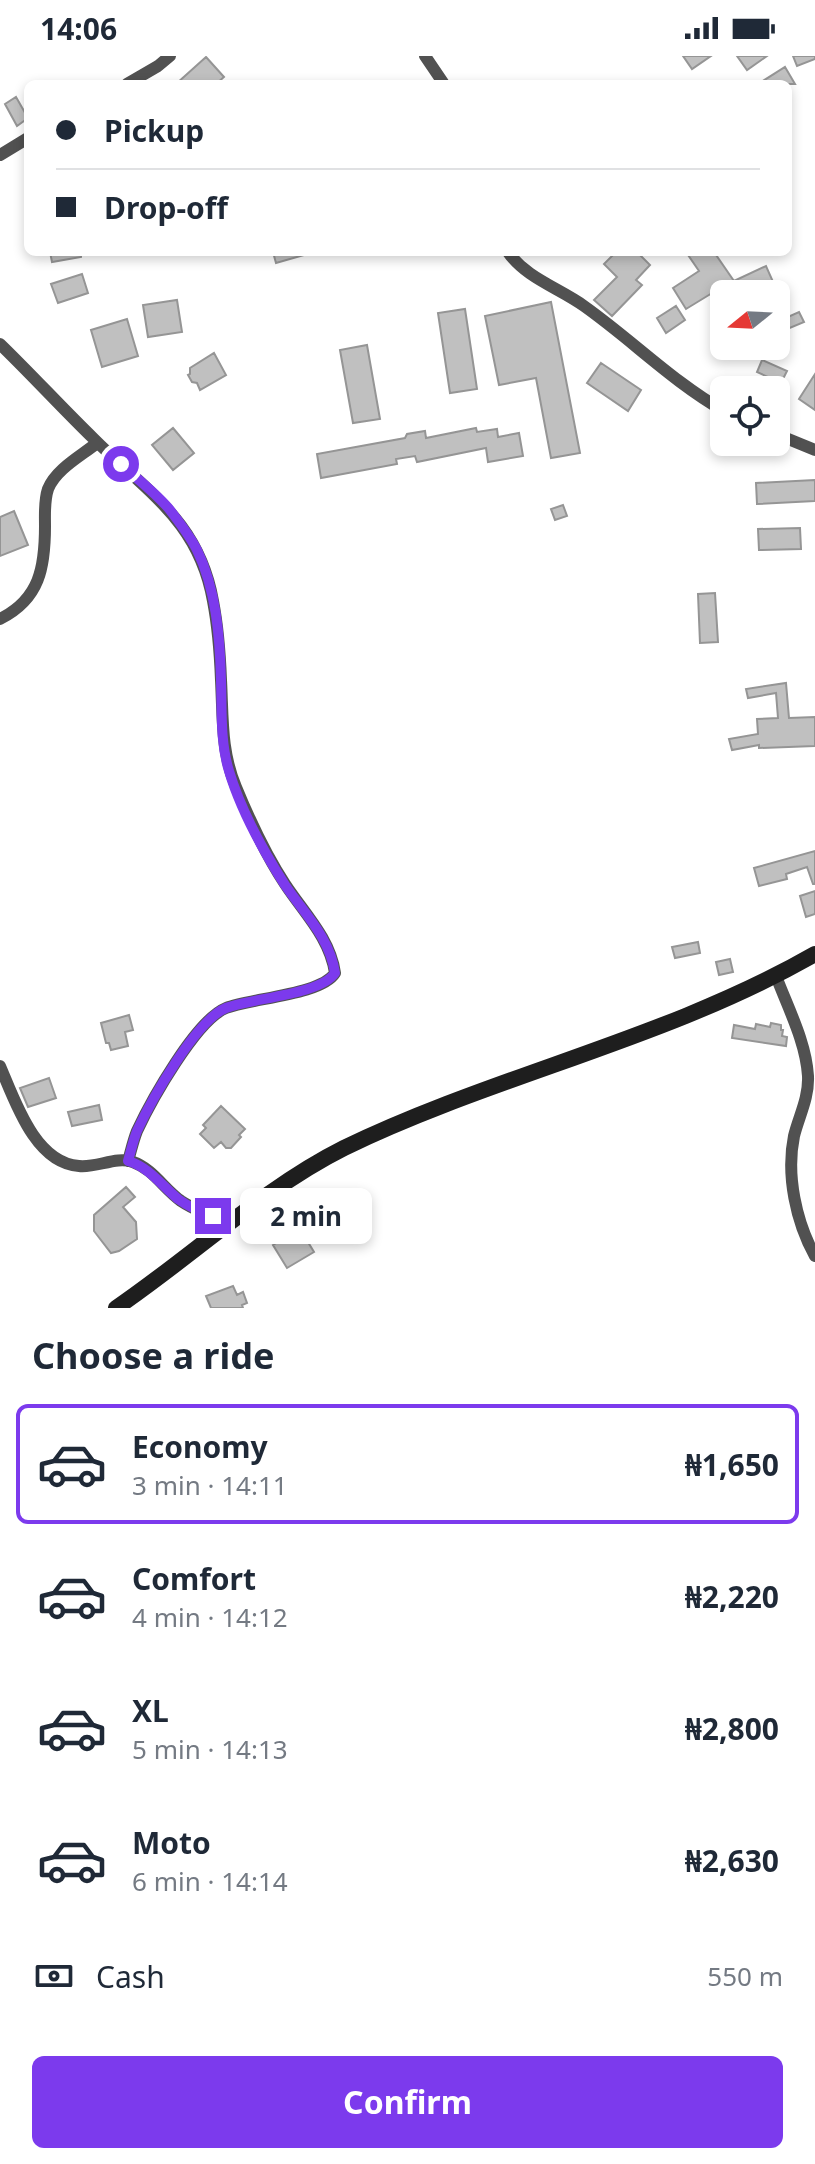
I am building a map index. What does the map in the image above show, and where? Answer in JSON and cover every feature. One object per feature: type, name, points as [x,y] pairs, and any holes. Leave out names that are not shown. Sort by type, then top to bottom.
[{"type":"main road","points":[[116,1308],[293,1177],[356,1143],[422,1114],[609,1046],[776,976],[815,954]]},
{"type":"street","points":[[134,80],[170,56]]},
{"type":"street","points":[[425,56],[441,80]]},
{"type":"street","points":[[0,155],[24,140]]},
{"type":"street","points":[[512,256],[525,270],[582,304],[710,403]]},
{"type":"street","points":[[0,344],[97,443],[168,507],[196,548],[207,574],[213,602],[221,676],[222,737],[228,770],[259,839],[285,884],[324,938],[333,958],[335,973],[330,981],[224,1009],[208,1019],[148,1109],[135,1135],[128,1161]]},
{"type":"street","points":[[790,440],[815,450]]},
{"type":"street","points":[[0,619],[27,601],[38,581],[45,557],[48,488],[58,473],[97,443]]},
{"type":"street","points":[[776,976],[806,1057],[808,1079],[804,1111],[792,1149],[793,1184],[804,1234],[815,1256]]},
{"type":"street","points":[[0,1066],[31,1132],[56,1160],[78,1166],[128,1161],[137,1163],[195,1210],[231,1223]]},
{"type":"building","points":[[683,56],[711,56],[692,69]]},
{"type":"building","points":[[737,56],[767,56],[747,70]]},
{"type":"building","points":[[793,56],[815,56],[815,59],[797,66]]},
{"type":"building","points":[[206,57],[224,77],[221,80],[180,80]]},
{"type":"building","points":[[785,67],[795,84],[792,80],[764,80]]},
{"type":"building","points":[[16,97],[24,111],[24,121],[17,126],[5,104]]},
{"type":"building","points":[[51,256],[81,256],[81,257],[52,262]]},
{"type":"building","points":[[274,256],[300,256],[276,263]]},
{"type":"building","points":[[612,256],[641,256],[650,265],[636,280],[642,285],[612,316],[594,300],[617,277],[604,264]]},
{"type":"building","points":[[689,256],[717,256],[733,280],[710,280],[710,294],[686,309],[673,288],[699,271]]},
{"type":"building","points":[[766,266],[772,280],[736,280]]},
{"type":"building","points":[[82,274],[88,293],[58,303],[51,284]]},
{"type":"building","points":[[177,300],[182,332],[148,337],[143,305]]},
{"type":"building","points":[[551,302],[580,453],[551,458],[536,378],[499,385],[485,316]]},
{"type":"building","points":[[676,306],[685,320],[666,333],[657,318]]},
{"type":"building","points":[[465,309],[477,389],[450,393],[438,313]]},
{"type":"building","points":[[799,312],[804,322],[790,328],[790,316]]},
{"type":"building","points":[[127,319],[138,356],[102,367],[91,330]]},
{"type":"building","points":[[367,345],[380,419],[353,423],[340,350]]},
{"type":"building","points":[[214,353],[226,375],[200,390],[188,375],[190,368]]},
{"type":"building","points":[[762,360],[787,371],[784,376],[766,376],[757,372]]},
{"type":"building","points":[[601,363],[641,390],[628,411],[587,383]]},
{"type":"building","points":[[815,374],[815,410],[799,399]]},
{"type":"building","points":[[173,428],[194,453],[173,470],[152,445]]},
{"type":"building","points":[[476,428],[477,432],[497,429],[498,437],[519,433],[523,456],[488,462],[486,448],[417,462],[415,456],[396,459],[397,464],[321,478],[317,454],[405,438],[407,434],[425,431],[426,438]]},
{"type":"building","points":[[815,480],[815,501],[757,504],[756,483]]},
{"type":"building","points":[[563,505],[567,516],[555,520],[551,509]]},
{"type":"building","points":[[14,511],[28,545],[0,556],[0,517]]},
{"type":"building","points":[[800,528],[801,549],[759,550],[758,529]]},
{"type":"building","points":[[715,593],[718,642],[700,643],[698,594]]},
{"type":"building","points":[[786,683],[789,718],[815,717],[815,746],[759,748],[759,745],[732,750],[729,739],[758,734],[757,719],[778,718],[776,693],[748,698],[746,689]]},
{"type":"building","points":[[815,851],[815,884],[807,867],[786,874],[787,879],[759,886],[754,868]]},
{"type":"building","points":[[815,891],[815,914],[806,917],[800,896]]},
{"type":"building","points":[[698,942],[700,953],[675,958],[672,947]]},
{"type":"building","points":[[730,959],[733,972],[719,975],[716,962]]},
{"type":"building","points":[[129,1015],[133,1030],[125,1032],[128,1046],[111,1050],[101,1023]]},
{"type":"building","points":[[771,1023],[781,1025],[782,1036],[787,1037],[786,1046],[732,1038],[734,1025],[755,1029],[756,1024],[770,1027]]},
{"type":"building","points":[[49,1078],[56,1098],[28,1107],[20,1088]]},
{"type":"building","points":[[99,1105],[102,1120],[72,1126],[68,1112]]},
{"type":"building","points":[[221,1106],[245,1129],[231,1148],[226,1148],[221,1142],[214,1148],[200,1134],[206,1128],[203,1125]]},
{"type":"building","points":[[126,1187],[135,1197],[123,1207],[136,1222],[137,1239],[111,1253],[94,1231],[94,1215]]},
{"type":"building","points":[[300,1229],[314,1252],[287,1268],[273,1245]]},
{"type":"building","points":[[233,1286],[237,1295],[243,1292],[247,1303],[242,1305],[243,1308],[211,1308],[206,1296]]},
{"type":"route","points":[[121,464],[168,507],[196,548],[207,574],[221,676],[222,737],[228,770],[259,839],[285,884],[324,938],[333,958],[335,973],[330,981],[311,988],[224,1009],[208,1019],[148,1109],[135,1135],[128,1161],[137,1163],[178,1199],[195,1210],[213,1216]]}]
